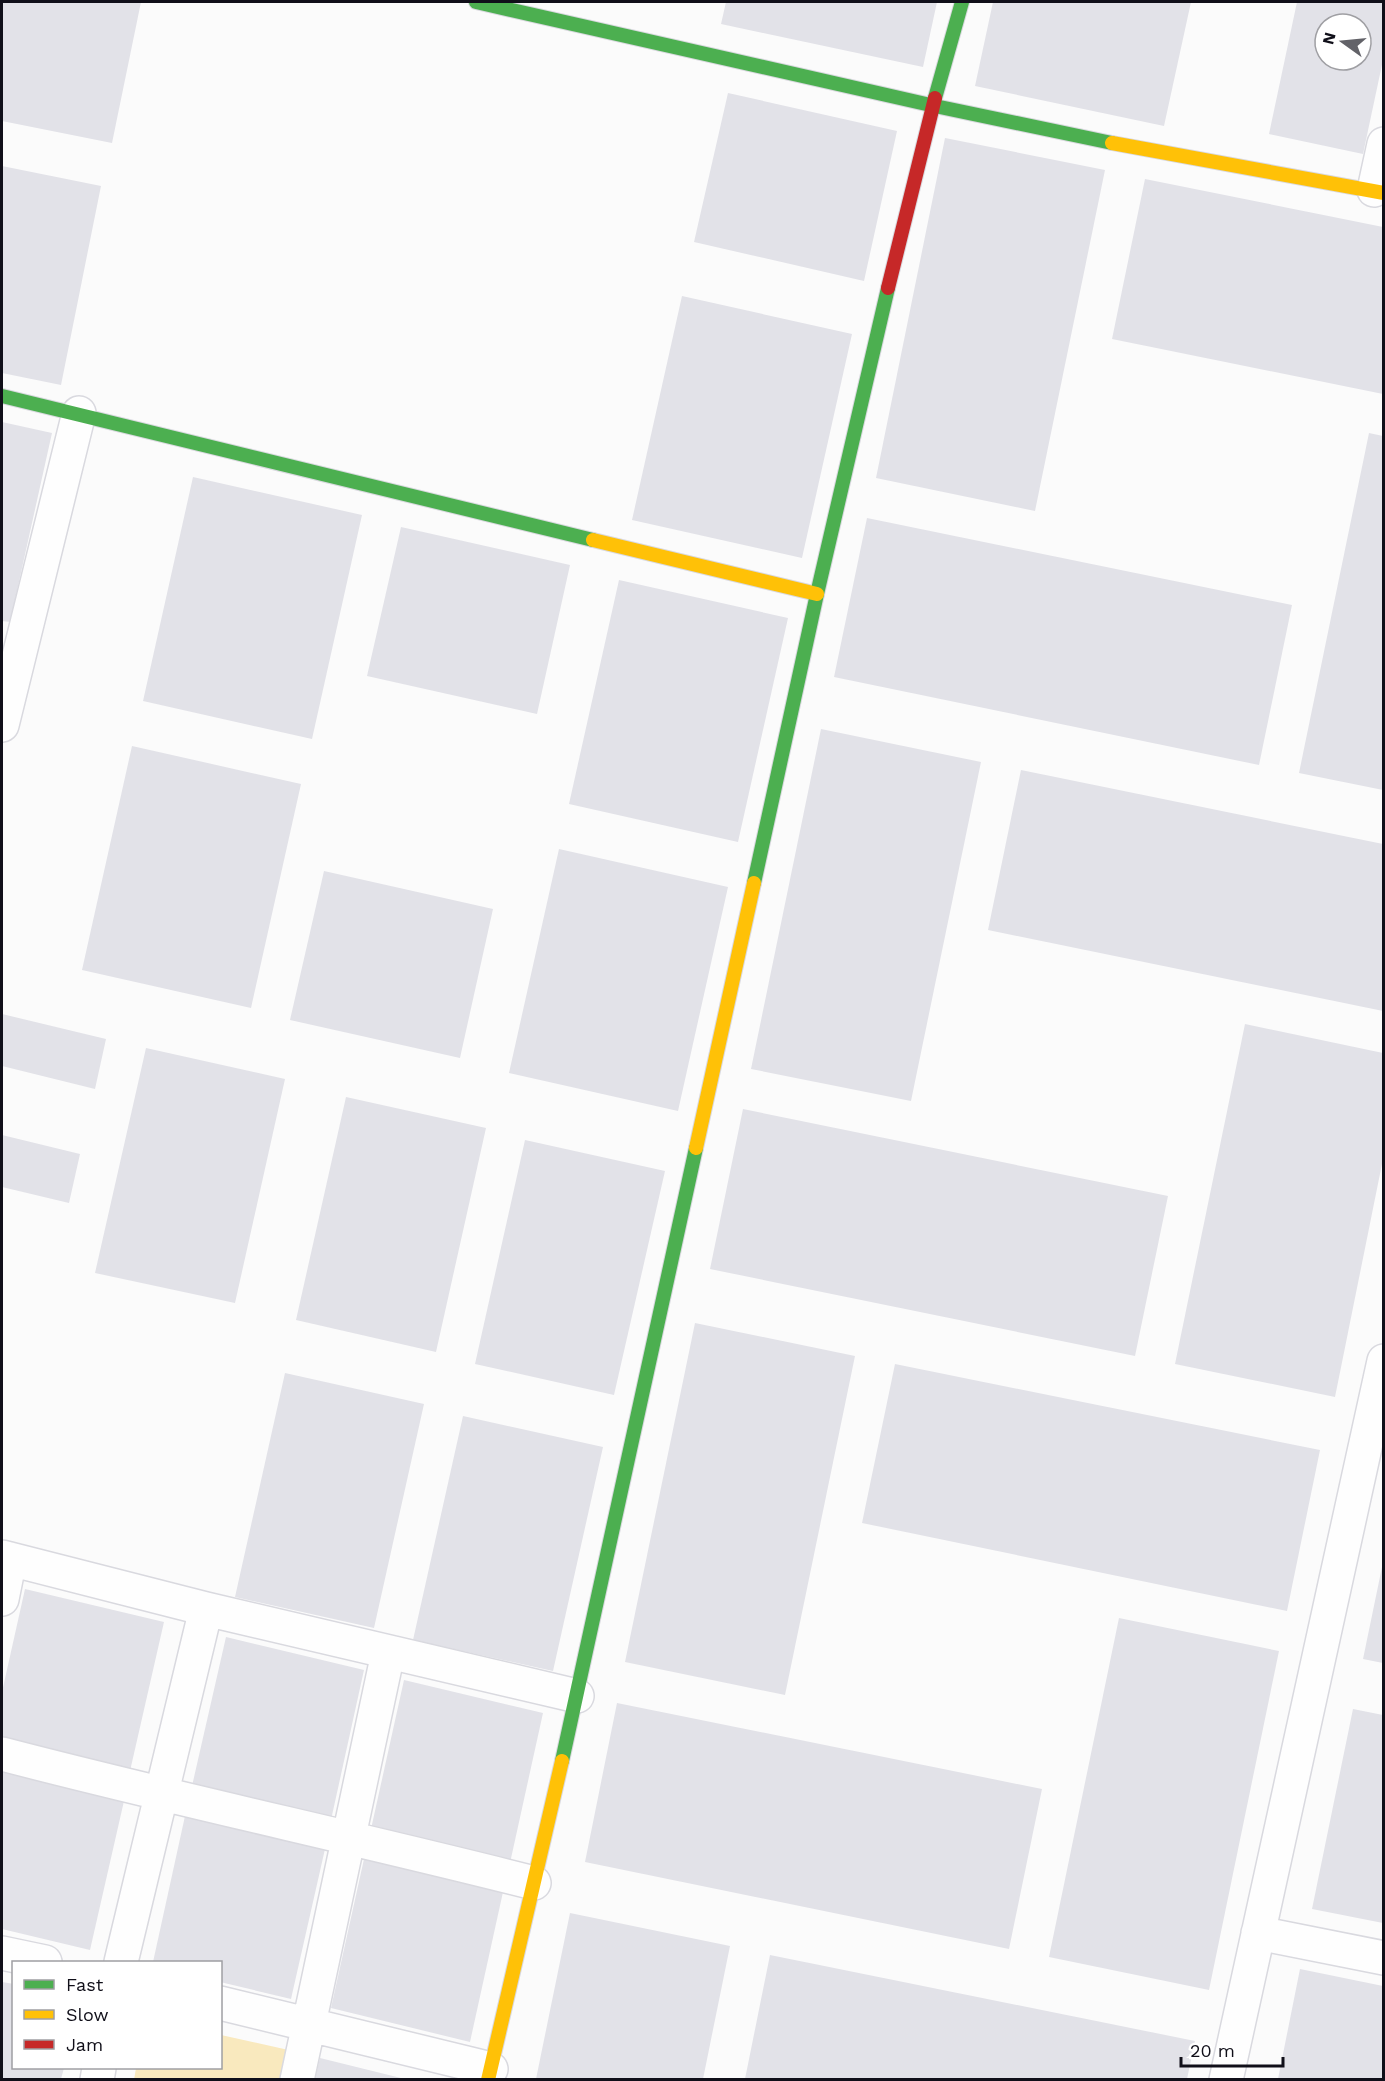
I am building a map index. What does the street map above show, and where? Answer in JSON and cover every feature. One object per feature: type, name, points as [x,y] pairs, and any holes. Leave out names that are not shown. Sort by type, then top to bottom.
[{"type":"street","points":[[476,2],[935,106],[1132,147],[1379,191],[1383,144]]},
{"type":"street","points":[[222,2003],[309,2024],[489,2074],[577,1696],[817,594],[920,156],[962,2]]},
{"type":"street","points":[[2,396],[817,594]]},
{"type":"street","points":[[2,725],[11,647],[79,413]]},
{"type":"street","points":[[1226,2079],[1383,1360]]},
{"type":"street","points":[[2,1599],[6,1558],[388,1653],[577,1696]]},
{"type":"street","points":[[122,1961],[206,1609]]},
{"type":"street","points":[[297,2079],[388,1653]]},
{"type":"street","points":[[2,1754],[160,1795],[350,1836],[534,1882]]},
{"type":"street","points":[[1258,1933],[1383,1958]]},
{"type":"street","points":[[2,1953],[40,1961]]},
{"type":"shaded area","points":[[222,2035],[293,2051],[287,2079],[134,2080],[136,2069],[222,2069]]},
{"type":"building","points":[[2,2],[141,2],[112,143],[2,121]]},
{"type":"building","points":[[726,2],[937,2],[923,67],[721,24]]},
{"type":"building","points":[[993,2],[1191,2],[1164,126],[975,86]]},
{"type":"building","points":[[1297,2],[1383,2],[1383,60],[1363,154],[1269,134]]},
{"type":"building","points":[[728,93],[897,131],[864,281],[694,242]]},
{"type":"building","points":[[945,138],[1105,170],[1035,511],[876,478]]},
{"type":"building","points":[[2,166],[101,186],[61,385],[2,373]]},
{"type":"building","points":[[1145,179],[1383,227],[1383,394],[1112,339]]},
{"type":"building","points":[[682,296],[852,334],[802,558],[632,520]]},
{"type":"building","points":[[2,422],[52,433],[10,622],[2,621]]},
{"type":"building","points":[[1369,433],[1383,436],[1383,790],[1299,773]]},
{"type":"building","points":[[193,477],[362,515],[312,739],[143,701]]},
{"type":"building","points":[[867,518],[1292,605],[1259,765],[834,677]]},
{"type":"building","points":[[401,527],[570,565],[537,714],[367,676]]},
{"type":"building","points":[[619,580],[788,618],[738,842],[569,804]]},
{"type":"building","points":[[821,729],[981,762],[911,1101],[751,1069]]},
{"type":"building","points":[[132,746],[301,784],[251,1008],[82,970]]},
{"type":"building","points":[[1021,770],[1383,844],[1383,1011],[988,930]]},
{"type":"building","points":[[559,849],[728,887],[678,1111],[509,1073]]},
{"type":"building","points":[[324,871],[493,909],[460,1058],[290,1020]]},
{"type":"building","points":[[2,1014],[106,1039],[95,1089],[2,1066]]},
{"type":"building","points":[[1245,1024],[1383,1053],[1383,1159],[1335,1397],[1175,1364]]},
{"type":"building","points":[[146,1048],[285,1079],[235,1303],[95,1273]]},
{"type":"building","points":[[346,1097],[486,1128],[436,1352],[296,1320]]},
{"type":"building","points":[[743,1109],[1168,1196],[1135,1356],[710,1269]]},
{"type":"building","points":[[2,1135],[80,1154],[69,1203],[2,1187]]},
{"type":"building","points":[[525,1140],[665,1171],[614,1395],[475,1364]]},
{"type":"building","points":[[695,1323],[855,1356],[785,1695],[625,1662]]},
{"type":"building","points":[[895,1364],[1320,1450],[1287,1611],[862,1523]]},
{"type":"building","points":[[285,1373],[424,1404],[374,1628],[235,1597]]},
{"type":"building","points":[[463,1416],[603,1447],[553,1671],[413,1640]]},
{"type":"building","points":[[1383,1567],[1383,1663],[1363,1659]]},
{"type":"building","points":[[25,1589],[164,1622],[130,1771],[2,1740],[2,1692]]},
{"type":"building","points":[[1119,1618],[1279,1651],[1209,1990],[1049,1957]]},
{"type":"building","points":[[226,1637],[364,1670],[331,1820],[192,1786]]},
{"type":"building","points":[[404,1680],[543,1713],[510,1863],[371,1829]]},
{"type":"building","points":[[617,1703],[1042,1789],[1009,1949],[585,1862]]},
{"type":"building","points":[[1353,1709],[1383,1715],[1383,1923],[1312,1909]]},
{"type":"building","points":[[2,1772],[124,1801],[90,1950],[2,1929]]},
{"type":"building","points":[[185,1816],[325,1849],[291,1999],[222,1982],[222,1961],[153,1961]]},
{"type":"building","points":[[364,1859],[503,1892],[470,2042],[331,2008]]},
{"type":"building","points":[[570,1913],[730,1946],[703,2079],[536,2079]]},
{"type":"building","points":[[770,1955],[1195,2041],[1187,2079],[745,2079]]},
{"type":"building","points":[[1300,1969],[1383,1986],[1383,2079],[1278,2079]]},
{"type":"building","points":[[2,1982],[12,1984],[12,2069],[64,2069],[61,2079],[2,2079]]},
{"type":"building","points":[[320,2058],[405,2079],[315,2079]]},
{"type":"traffic: fast","points":[[476,2],[935,106],[1112,143]]},
{"type":"traffic: fast","points":[[935,98],[962,2]]},
{"type":"traffic: fast","points":[[754,883],[817,594],[888,288]]},
{"type":"traffic: fast","points":[[2,396],[593,540]]},
{"type":"traffic: fast","points":[[562,1761],[696,1148]]},
{"type":"traffic: slow","points":[[1112,143],[1384,193]]},
{"type":"traffic: slow","points":[[593,540],[817,594]]},
{"type":"traffic: slow","points":[[696,1148],[754,883]]},
{"type":"traffic: slow","points":[[488,2080],[562,1761]]},
{"type":"traffic: jam","points":[[888,288],[935,98]]}]
